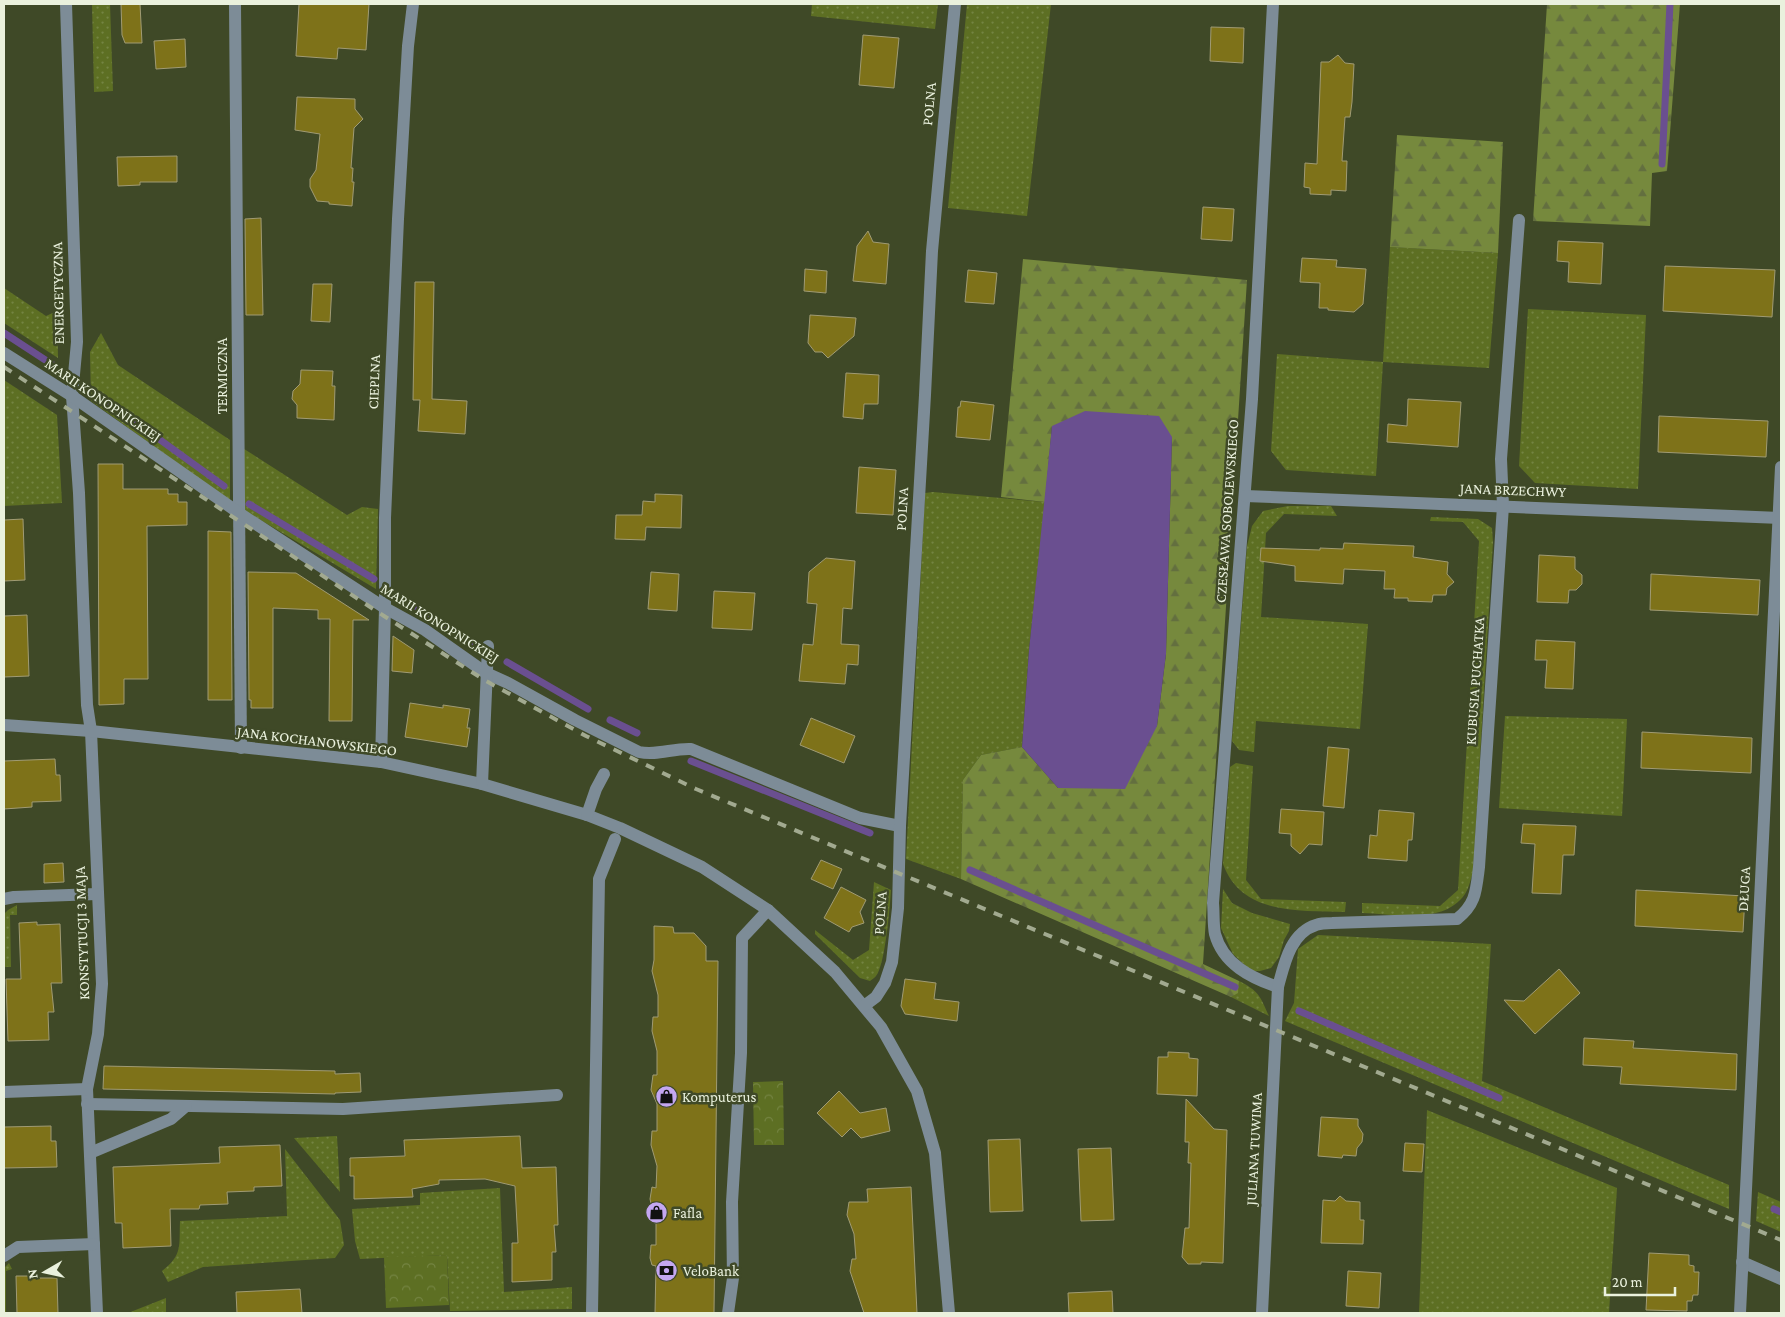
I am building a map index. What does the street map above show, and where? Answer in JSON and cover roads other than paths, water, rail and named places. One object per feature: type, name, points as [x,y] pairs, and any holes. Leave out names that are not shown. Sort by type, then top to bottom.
[{"type":"street","name":"ENERGETYCZNA","points":[[66,4],[77,342],[72,396],[79,493],[87,705],[92,731]]},
{"type":"street","name":"TERMICZNA","points":[[235,4],[241,748]]},
{"type":"street","name":"CIEPLNA","points":[[380,762],[385,608],[385,518],[397,228],[412,4]]},
{"type":"street","name":"POLNA","points":[[864,1006],[876,997],[886,983],[892,962],[898,908],[900,826],[926,395],[932,251],[955,4]]},
{"type":"street","name":"CZESŁAWA SOBOLEWSKIEGO","points":[[1273,4],[1246,496],[1213,903],[1215,932],[1219,946],[1233,965],[1260,981],[1278,987]]},
{"type":"street","name":"KUBUSIA PUCHATKA","points":[[1278,987],[1286,955],[1293,943],[1305,930],[1315,925],[1457,919],[1468,911],[1475,893],[1479,868],[1503,506],[1501,459],[1519,220]]},
{"type":"street","name":"MARII KONOPNICKIEJ","points":[[4,353],[72,396],[239,513],[385,608],[425,630],[486,673],[639,752],[648,754],[679,748],[691,749],[860,818],[900,826]]},
{"type":"street","name":"DŁUGA","points":[[1740,1313],[1780,518],[1781,466]]},
{"type":"street","name":"JANA BRZECHWY","points":[[1246,496],[1780,518]]},
{"type":"street","points":[[482,784],[488,646]]},
{"type":"street","name":"JANA KOCHANOWSKIEGO","points":[[4,725],[92,731],[380,762],[482,784],[587,815],[618,834]]},
{"type":"street","name":"KONSTYTUCJI 3 MAJA","points":[[92,731],[102,984],[98,1034],[86,1089],[97,1313]]},
{"type":"street","points":[[587,815],[596,789],[604,774]]},
{"type":"street","points":[[592,1313],[599,879],[618,834],[702,867],[768,910],[835,972],[882,1027],[917,1091],[935,1153],[949,1313]]},
{"type":"street","points":[[4,899],[97,894]]},
{"type":"street","points":[[728,1313],[733,1278],[732,1202],[741,1053],[742,938],[768,910]]},
{"type":"street","name":"JULIANA TUWIMA","points":[[1262,1313],[1278,987]]},
{"type":"street","points":[[4,1092],[86,1089]]},
{"type":"street","points":[[87,1104],[343,1109],[557,1095]]},
{"type":"street","points":[[90,1152],[171,1119],[186,1106]]},
{"type":"street","points":[[4,1256],[18,1247],[94,1244]]},
{"type":"street","points":[[1742,1262],[1781,1279]]},
{"type":"waterway","points":[[1662,164],[1670,4]]},
{"type":"waterway","points":[[4,333],[53,365]]},
{"type":"waterway","points":[[98,395],[224,486]]},
{"type":"waterway","points":[[249,504],[374,579]]},
{"type":"waterway","points":[[398,595],[477,645]]},
{"type":"waterway","points":[[507,662],[588,709]]},
{"type":"waterway","points":[[610,720],[637,733]]},
{"type":"waterway","points":[[691,761],[870,833]]},
{"type":"waterway","points":[[970,870],[1235,987]]},
{"type":"waterway","points":[[1299,1011],[1499,1098]]},
{"type":"waterway","points":[[1774,1209],[1781,1212]]},
{"type":"railway","points":[[4,367],[486,681],[586,736],[696,789],[1781,1240]]},
{"type":"place","name":"Komputerus","points":[[666,1097]]},
{"type":"place","name":"Fafla","points":[[657,1213]]},
{"type":"place","name":"VeloBank","points":[[667,1271]]}]
